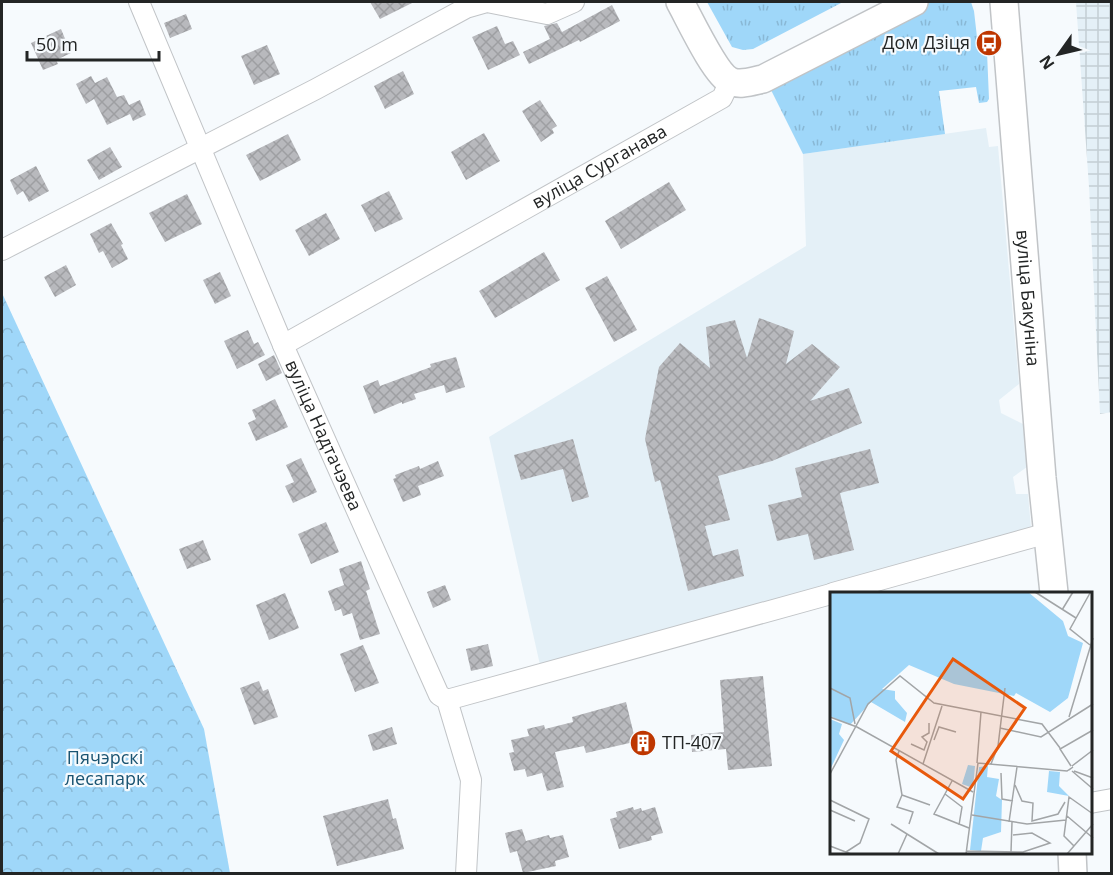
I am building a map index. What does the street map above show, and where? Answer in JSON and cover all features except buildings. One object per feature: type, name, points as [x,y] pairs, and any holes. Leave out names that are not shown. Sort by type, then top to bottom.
[{"type":"street","name":"вуліца Надтачэева","points":[[139,2],[283,345],[439,695],[447,700],[471,780],[466,873]]},
{"type":"street","points":[[2,250],[316,89],[466,8],[487,2],[547,14],[574,2]]},
{"type":"street","points":[[680,2],[716,67],[730,81],[745,83],[763,79],[914,2]]},
{"type":"street","name":"вуліца Бакуніна","points":[[1004,2],[1054,592]]},
{"type":"street","name":"вуліца Сурганава","points":[[283,345],[722,98],[730,81]]},
{"type":"street","points":[[836,592],[1048,533]]},
{"type":"street","points":[[447,700],[830,594]]},
{"type":"street","points":[[1092,803],[1112,799]]},
{"type":"street","points":[[1072,854],[1073,873]]},
{"type":"shaded area","points":[[1076,2],[1111,2],[1112,412],[1100,414],[1089,187]]},
{"type":"shaded area","points":[[986,128],[989,147],[998,146],[1019,384],[999,400],[1001,413],[1023,424],[1027,467],[1013,477],[1016,494],[1028,494],[1031,528],[540,665],[489,437],[806,246],[803,154]]},
{"type":"green space","points":[[707,2],[843,2],[753,49],[743,50],[732,47]]},
{"type":"green space","points":[[922,2],[971,2],[978,46],[984,47],[987,52],[989,99],[987,102],[979,103],[976,87],[939,91],[945,134],[803,154],[769,86]]},
{"type":"green space","name":"Пячэрскі лесапарк","points":[[2,293],[204,729],[230,873],[2,873]]},
{"type":"place","name":"Дом Дзіця","points":[[989,43]]},
{"type":"place","name":"ТП-407","points":[[643,743]]}]
